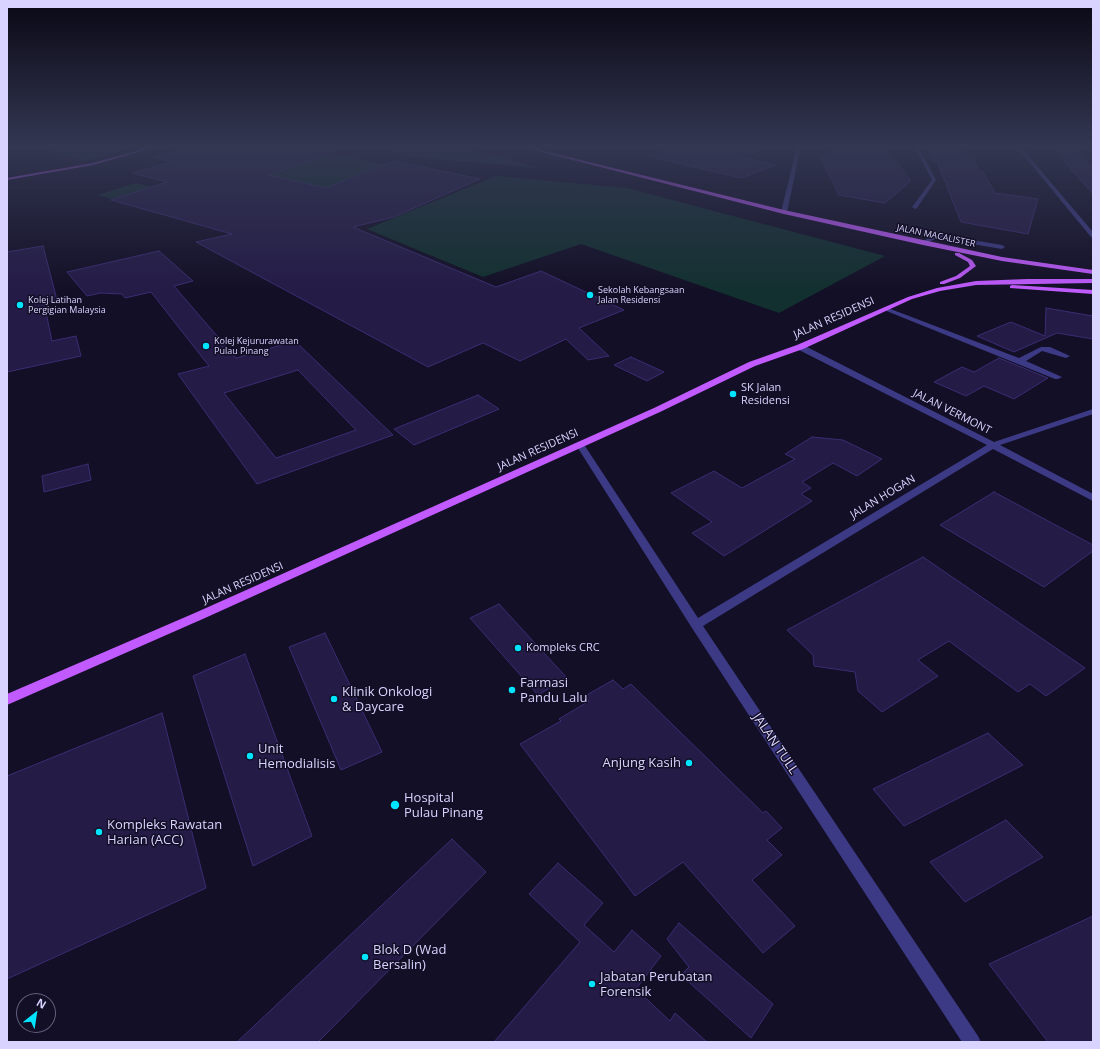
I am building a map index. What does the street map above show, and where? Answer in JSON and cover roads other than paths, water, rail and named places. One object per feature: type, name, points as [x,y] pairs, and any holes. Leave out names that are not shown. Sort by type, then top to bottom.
[{"type":"main road","name":"JALAN MACALISTER","points":[[714,195],[923,244],[1002,259],[1093,272]]},
{"type":"main road","points":[[910,298],[958,276],[973,266],[966,258],[923,244]]},
{"type":"main road","points":[[1058,268],[1093,269]]},
{"type":"main road","name":"JALAN RESIDENSI","points":[[7,700],[580,445],[752,364],[800,347],[910,298],[939,289],[976,283],[1093,280]]},
{"type":"main road","points":[[910,298],[1003,287],[1093,292]]},
{"type":"street","points":[[784,212],[788,195]]},
{"type":"street","points":[[915,207],[923,195]]},
{"type":"street","points":[[1059,195],[1093,236]]},
{"type":"street","points":[[923,244],[934,237],[942,237],[1002,247]]},
{"type":"street","points":[[886,309],[1058,376]]},
{"type":"street","name":"JALAN VERMONT","points":[[800,347],[1093,498]]},
{"type":"street","points":[[1020,361],[1041,349],[1047,349],[1066,356]]},
{"type":"street","name":"JALAN HOGAN","points":[[696,626],[992,445],[1093,411]]},
{"type":"street","name":"JALAN TULL","points":[[580,445],[696,626],[972,1042]]},
{"type":"place","name":"Sekolah Kebangsaan Jalan Residensi","points":[[590,295]]},
{"type":"place","name":"Kolej Latihan Pergigian Malaysia","points":[[20,305]]},
{"type":"place","name":"Kolej Kejururawatan Pulau Pinang","points":[[206,346]]},
{"type":"place","name":"SK Jalan Residensi","points":[[733,394]]},
{"type":"place","name":"Kompleks CRC","points":[[518,648]]},
{"type":"place","name":"Farmasi Pandu Lalu","points":[[512,690]]},
{"type":"place","name":"Klinik Onkologi & Daycare","points":[[334,699]]},
{"type":"place","name":"Unit Hemodialisis","points":[[250,756]]},
{"type":"place","name":"Anjung Kasih","points":[[689,763]]},
{"type":"place","name":"Hospital Pulau Pinang","points":[[395,805]]},
{"type":"place","name":"Kompleks Rawatan Harian (ACC)","points":[[99,832]]},
{"type":"place","name":"Blok D (Wad Bersalin)","points":[[365,957]]},
{"type":"place","name":"Jabatan Perubatan Forensik","points":[[592,984]]}]
